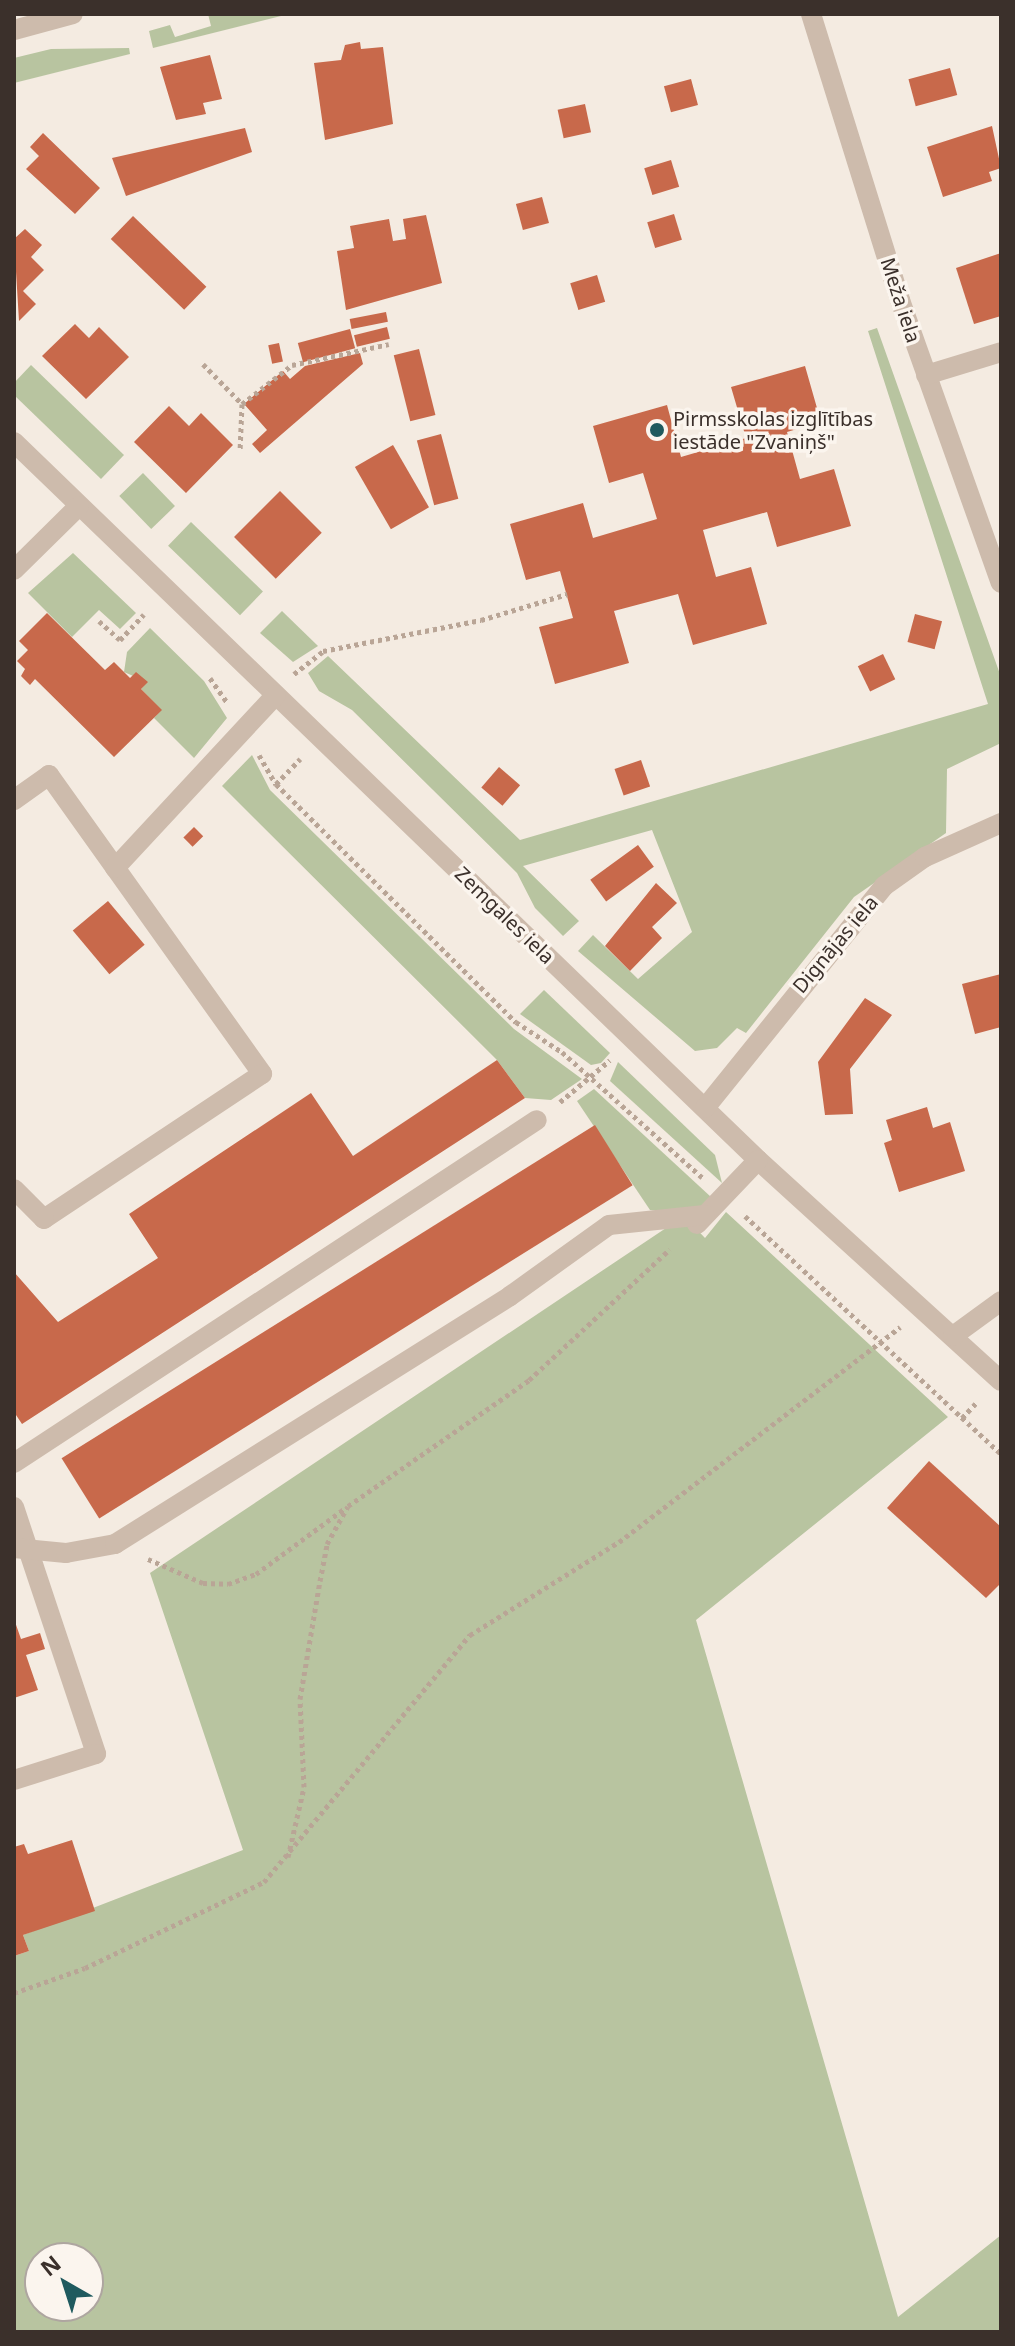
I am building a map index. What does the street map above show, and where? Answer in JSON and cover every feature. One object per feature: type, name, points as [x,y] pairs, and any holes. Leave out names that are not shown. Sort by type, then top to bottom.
[{"type":"street","points":[[14,30],[73,14]]},
{"type":"street","name":"Meža iela","points":[[811,14],[926,375],[1001,583]]},
{"type":"street","points":[[926,375],[1001,352]]},
{"type":"street","name":"Zemgales iela","points":[[14,442],[758,1160],[1001,1381]]},
{"type":"street","points":[[14,570],[79,506]]},
{"type":"street","points":[[115,868],[276,695]]},
{"type":"street","points":[[14,800],[49,775],[262,1074],[44,1219],[14,1189]]},
{"type":"street","name":"Dignājas iela","points":[[705,1108],[884,886],[925,857],[1001,823]]},
{"type":"street","points":[[14,1463],[537,1120]]},
{"type":"street","points":[[20,1546],[66,1553],[115,1544],[510,1296],[609,1225],[699,1221],[758,1160]]},
{"type":"street","points":[[953,1336],[1001,1301]]},
{"type":"street","points":[[14,1507],[20,1546],[96,1754],[14,1780]]},
{"type":"path","points":[[242,404],[292,365],[389,344]]},
{"type":"path","points":[[203,364],[242,404],[240,451]]},
{"type":"path","points":[[293,674],[323,651],[481,620],[567,594]]},
{"type":"path","points":[[133,603],[155,625]]},
{"type":"path","points":[[99,621],[120,640],[144,614]]},
{"type":"path","points":[[201,669],[296,805],[516,1022],[593,1077],[1001,1454]]},
{"type":"path","points":[[537,1120],[593,1077]]},
{"type":"path","points":[[141,1558],[203,1583],[242,1581],[529,1380],[699,1221]]},
{"type":"path","points":[[14,1993],[85,1968],[264,1882],[288,1858],[470,1635],[619,1542],[878,1340]]},
{"type":"path","points":[[288,1858],[304,1787],[300,1699],[320,1581],[327,1544],[348,1506]]},
{"type":"green space","points":[[208,14],[289,14],[153,48],[149,31],[170,25],[175,37],[211,26]]},
{"type":"green space","points":[[129,48],[130,54],[14,83],[14,58],[51,49]]},
{"type":"green space","points":[[877,328],[1001,677],[1001,743],[947,769],[946,833],[854,897],[746,1033],[737,1028],[717,1048],[695,1051],[578,951],[593,935],[638,979],[692,932],[652,830],[523,866],[579,921],[563,936],[535,908],[517,873],[352,710],[319,691],[308,673],[328,656],[520,840],[988,704],[868,331]]},
{"type":"green space","points":[[31,365],[124,455],[101,479],[14,395],[14,383]]},
{"type":"green space","points":[[143,473],[175,506],[151,529],[119,496]]},
{"type":"green space","points":[[191,522],[263,591],[240,615],[168,546]]},
{"type":"green space","points":[[73,553],[136,613],[120,629],[99,610],[72,637],[28,593]]},
{"type":"green space","points":[[282,611],[318,646],[293,662],[260,633]]},
{"type":"green space","points":[[150,628],[204,681],[227,718],[194,758],[154,718],[161,710],[141,689],[147,682],[124,672],[127,652]]},
{"type":"green space","points":[[252,755],[270,790],[514,1029],[582,1079],[551,1100],[525,1098],[497,1060],[222,786]]},
{"type":"green space","points":[[544,990],[610,1053],[601,1063],[591,1065],[520,1014]]},
{"type":"green space","points":[[618,1062],[715,1155],[722,1183],[610,1081]]},
{"type":"green space","points":[[594,1089],[711,1197],[705,1205],[683,1214],[650,1210],[577,1101]]},
{"type":"green space","points":[[726,1212],[948,1417],[696,1620],[898,2317],[1001,2235],[1001,2332],[14,2332],[14,1956],[29,1951],[23,1935],[243,1850],[150,1573],[684,1216],[705,1238]]},
{"type":"building","points":[[360,42],[361,49],[383,47],[393,124],[325,140],[314,63],[341,60],[345,45]]},
{"type":"building","points":[[210,55],[222,99],[203,103],[206,114],[176,120],[160,67]]},
{"type":"building","points":[[950,68],[957,95],[916,106],[908,79]]},
{"type":"building","points":[[691,79],[698,105],[671,112],[664,86]]},
{"type":"building","points":[[585,104],[591,132],[564,138],[558,110]]},
{"type":"building","points":[[992,126],[1001,168],[989,172],[992,181],[943,197],[927,147]]},
{"type":"building","points":[[245,128],[252,152],[126,196],[112,158]]},
{"type":"building","points":[[43,133],[100,188],[75,214],[26,169],[39,156],[30,147]]},
{"type":"building","points":[[671,160],[679,187],[652,195],[644,168]]},
{"type":"building","points":[[542,197],[549,223],[523,230],[516,204]]},
{"type":"building","points":[[674,214],[682,240],[655,248],[647,222]]},
{"type":"building","points":[[426,215],[442,283],[346,310],[337,251],[354,248],[350,226],[389,219],[393,241],[406,239],[403,219]]},
{"type":"building","points":[[133,216],[206,287],[184,310],[111,239]]},
{"type":"building","points":[[25,229],[42,245],[31,257],[44,270],[23,291],[36,304],[19,321],[14,239]]},
{"type":"building","points":[[1001,253],[1001,316],[974,324],[956,268]]},
{"type":"building","points":[[597,275],[605,302],[578,310],[570,283]]},
{"type":"building","points":[[386,312],[388,322],[352,329],[350,319]]},
{"type":"building","points":[[75,324],[89,338],[99,327],[129,357],[86,399],[42,356]]},
{"type":"building","points":[[387,327],[390,339],[357,347],[354,335]]},
{"type":"building","points":[[350,329],[355,348],[303,362],[298,343]]},
{"type":"building","points":[[279,343],[283,362],[272,364],[268,345]]},
{"type":"building","points":[[419,349],[435,415],[410,421],[394,355]]},
{"type":"building","points":[[360,353],[363,364],[260,453],[252,444],[267,430],[244,404],[283,371],[290,379],[305,366]]},
{"type":"building","points":[[805,366],[821,422],[787,432],[800,479],[834,469],[851,526],[777,547],[767,512],[703,530],[716,577],[751,567],[767,624],[693,645],[678,594],[614,611],[629,663],[555,684],[539,627],[573,618],[560,571],[526,580],[510,524],[583,503],[593,538],[657,519],[643,473],[609,483],[593,426],[667,405],[681,457],[746,438],[731,387]]},
{"type":"building","points":[[169,406],[189,426],[201,413],[233,445],[186,493],[134,442]]},
{"type":"building","points":[[441,434],[458,499],[434,505],[417,440]]},
{"type":"building","points":[[393,445],[429,507],[391,529],[355,467]]},
{"type":"building","points":[[280,491],[322,533],[276,579],[234,537]]},
{"type":"building","points":[[47,613],[105,670],[114,662],[130,678],[136,672],[148,682],[141,689],[162,710],[114,757],[35,679],[30,685],[21,676],[25,669],[17,661],[28,650],[19,641]]},
{"type":"building","points":[[915,614],[942,621],[935,649],[907,642]]},
{"type":"building","points":[[883,654],[895,679],[870,691],[858,666]]},
{"type":"building","points":[[641,760],[650,786],[624,796],[615,769]]},
{"type":"building","points":[[499,767],[520,785],[502,806],[481,787]]},
{"type":"building","points":[[194,827],[203,836],[193,847],[183,838]]},
{"type":"building","points":[[638,845],[654,867],[606,902],[590,880]]},
{"type":"building","points":[[656,883],[677,903],[652,927],[662,938],[630,971],[605,946]]},
{"type":"building","points":[[108,901],[145,945],[109,974],[73,931]]},
{"type":"building","points":[[1001,974],[1001,1027],[975,1034],[962,984]]},
{"type":"building","points":[[865,998],[892,1015],[850,1069],[853,1114],[825,1115],[818,1062]]},
{"type":"building","points":[[497,1060],[525,1098],[22,1424],[14,1412],[14,1272],[58,1322],[158,1258],[129,1214],[311,1093],[353,1156]]},
{"type":"building","points":[[927,1107],[933,1128],[950,1122],[965,1171],[899,1192],[884,1143],[892,1140],[886,1120]]},
{"type":"building","points":[[595,1125],[633,1185],[99,1519],[62,1458]]},
{"type":"building","points":[[929,1461],[1001,1527],[1001,1583],[986,1598],[887,1508]]},
{"type":"building","points":[[14,1619],[21,1639],[40,1633],[45,1649],[26,1655],[38,1690],[14,1698]]},
{"type":"building","points":[[72,1840],[95,1911],[23,1935],[29,1951],[14,1956],[14,1847],[24,1844],[28,1854]]},
{"type":"place","name":"Pirmsskolas izglītības iestāde \"Zvaniņš\"","points":[[657,430]]}]
